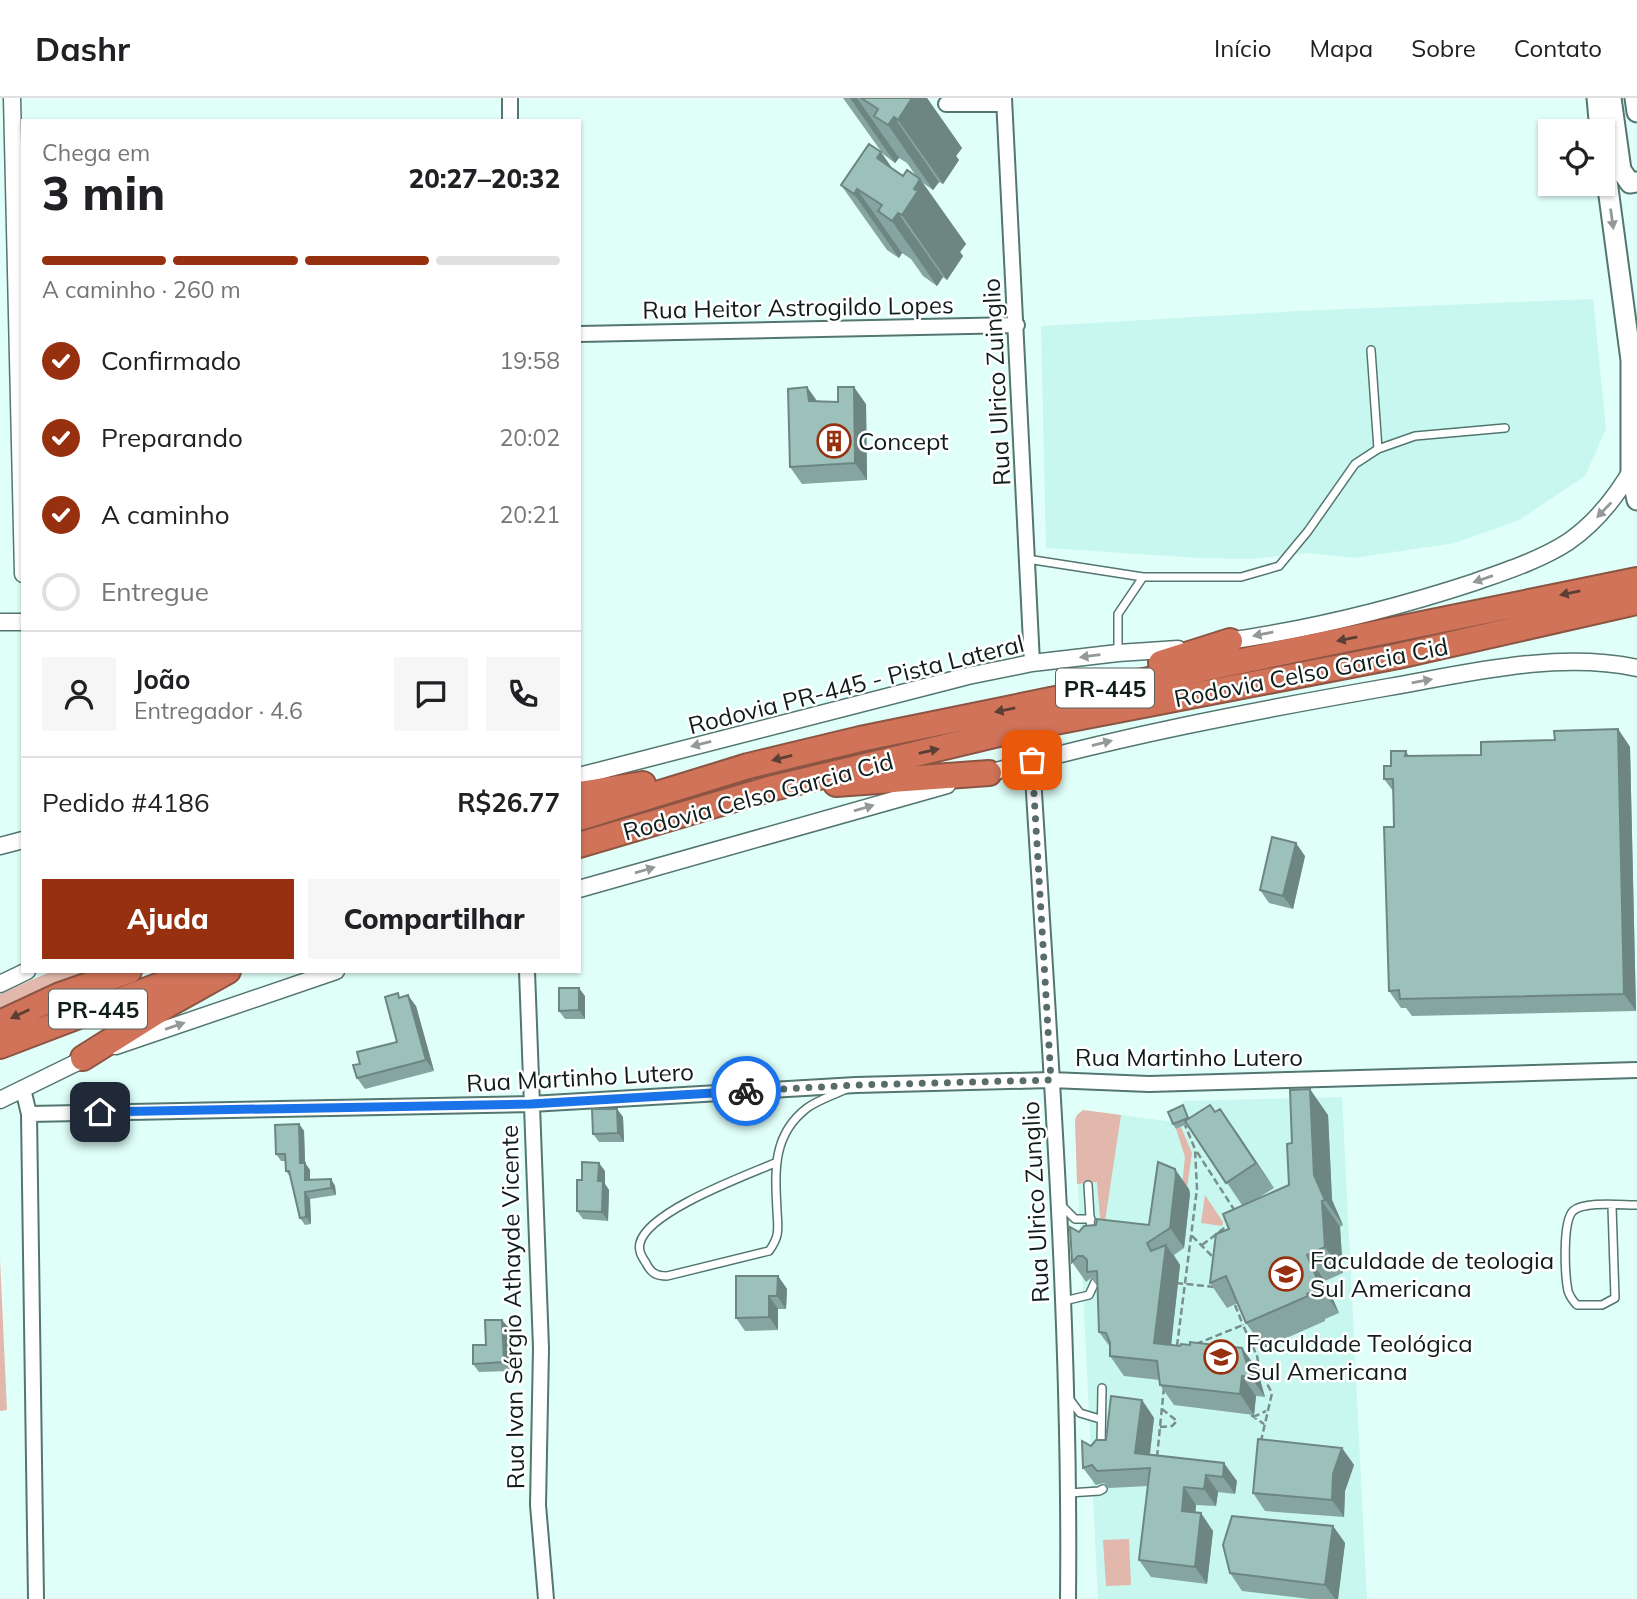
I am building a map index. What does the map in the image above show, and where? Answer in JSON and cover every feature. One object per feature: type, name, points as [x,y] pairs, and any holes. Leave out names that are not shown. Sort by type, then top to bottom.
[{"type":"highway","name":"Rodovia Celso Garcia Cid","points":[[581,817],[748,766],[860,739],[1637,580]]},
{"type":"highway","name":"Rodovia Celso Garcia Cid","points":[[581,844],[769,789],[1024,728],[1398,656],[1637,602]]},
{"type":"highway","points":[[1035,703],[1230,641]]},
{"type":"highway","points":[[581,794],[748,766]]},
{"type":"highway","points":[[769,789],[989,773]]},
{"type":"highway","name":"PR-445","points":[[0,1024],[60,995],[123,973]]},
{"type":"highway","name":"PR-445","points":[[0,1046],[192,973]]},
{"type":"highway","points":[[83,1058],[224,973]]},
{"type":"main road","points":[[1597,98],[1599,119]]},
{"type":"main road","points":[[1611,98],[1621,170],[1630,183],[1637,182]]},
{"type":"main road","points":[[1635,98],[1637,112]]},
{"type":"main road","points":[[1609,196],[1631,360],[1637,500]]},
{"type":"street","points":[[510,98],[510,119]]},
{"type":"street","points":[[946,104],[1004,101]]},
{"type":"street","name":"Rua Ulrico Zuinglio","points":[[1004,101],[1032,663]]},
{"type":"street","points":[[8,106],[21,344]]},
{"type":"street","name":"Rua Heitor Astrogildo Lopes","points":[[581,334],[1017,325]]},
{"type":"street","name":"Rodovia PR-445 - Pista Lateral","points":[[581,775],[968,676],[1032,663],[1118,653],[1156,652],[1230,641],[1382,611],[1505,571],[1568,542],[1614,500],[1634,466]]},
{"type":"street","points":[[0,622],[21,622]]},
{"type":"street","points":[[989,773],[1032,760],[1168,729],[1502,667],[1584,662],[1613,663],[1637,668]]},
{"type":"street","name":"Rua Ulrico Zunglio","points":[[1032,760],[1063,1301],[1069,1493],[1068,1599]]},
{"type":"street","name":"Rodovia Celso Garcia Cid","points":[[581,888],[989,773]]},
{"type":"street","points":[[0,846],[21,841]]},
{"type":"street","name":"PR-445","points":[[0,984],[23,973]]},
{"type":"street","name":"PR-445","points":[[0,1100],[83,1058],[330,973]]},
{"type":"street","name":"Rua Ivan Sérgio Athayde Vicente","points":[[527,973],[541,1348],[538,1505],[546,1599]]},
{"type":"street","name":"Rua Martinho Lutero","points":[[29,1114],[531,1104],[856,1085],[1051,1080],[1149,1084],[1637,1070]]},
{"type":"street","points":[[23,1089],[29,1114],[36,1599]]},
{"type":"lane","points":[[1371,350],[1378,449]]},
{"type":"lane","points":[[1027,559],[1143,577],[1241,577],[1279,566],[1308,531],[1355,464],[1378,449],[1415,436],[1505,428]]},
{"type":"lane","points":[[1118,653],[1118,614],[1143,577]]},
{"type":"lane","points":[[775,1163],[693,1198],[647,1232],[640,1241],[640,1252],[650,1271],[658,1276],[667,1276],[769,1251],[778,1239],[775,1163],[784,1134],[808,1107],[856,1085]]},
{"type":"lane","points":[[1088,1185],[1092,1246]]},
{"type":"lane","points":[[1058,1199],[1075,1219],[1091,1219]]},
{"type":"lane","points":[[1612,1206],[1615,1298],[1602,1305],[1577,1305],[1568,1290],[1567,1222],[1573,1211],[1584,1205],[1637,1205]]},
{"type":"lane","points":[[1063,1301],[1089,1295],[1095,1282]]},
{"type":"lane","points":[[1102,1388],[1102,1458]]},
{"type":"lane","points":[[1066,1395],[1080,1413],[1100,1419]]},
{"type":"lane","points":[[1069,1493],[1103,1489]]},
{"type":"path","points":[[1185,1125],[1195,1149],[1239,1218]]},
{"type":"path","points":[[1177,1352],[1197,1189],[1195,1149]]},
{"type":"path","points":[[1202,1245],[1233,1222]]},
{"type":"path","points":[[1191,1235],[1217,1260]]},
{"type":"path","points":[[1172,1282],[1219,1287]]},
{"type":"path","points":[[1235,1305],[1257,1356],[1260,1371],[1271,1388],[1260,1446]]},
{"type":"path","points":[[1188,1348],[1243,1325]]},
{"type":"path","points":[[1156,1460],[1164,1381]]},
{"type":"path","points":[[1160,1427],[1172,1426],[1177,1421],[1161,1409]]},
{"type":"path","points":[[1265,1424],[1252,1416],[1268,1410]]},
{"type":"shaded area","points":[[1593,299],[1606,429],[1585,476],[1519,520],[1455,543],[1354,558],[1308,553],[1249,559],[1201,558],[1046,548],[1041,326],[1298,311]]},
{"type":"shaded area","points":[[47,973],[104,973],[0,1020],[0,994]]},
{"type":"shaded area","name":"Faculdade Teológica Sul Americana","points":[[1342,1097],[1367,1599],[1098,1599],[1075,1126],[1077,1115],[1083,1110],[1174,1122],[1184,1118],[1180,1105],[1184,1101]]},
{"type":"shaded area","points":[[1083,1110],[1121,1115],[1102,1241],[1097,1182],[1077,1184],[1075,1120]]},
{"type":"shaded area","points":[[1181,1127],[1192,1153],[1187,1188],[1182,1186],[1185,1157],[1176,1129]]},
{"type":"shaded area","points":[[1205,1195],[1223,1222],[1222,1226],[1201,1223]]},
{"type":"shaded area","points":[[0,1259],[7,1410],[0,1411]]},
{"type":"shaded area","points":[[1129,1539],[1131,1585],[1106,1586],[1103,1540]]},
{"type":"building","points":[[861,98],[912,98],[898,120],[894,117],[888,125],[874,116],[878,109]]},
{"type":"building","points":[[869,144],[881,152],[877,158],[903,176],[907,170],[920,179],[914,189],[918,191],[902,215],[898,213],[892,221],[878,211],[882,205],[857,189],[854,194],[841,185]]},
{"type":"building","points":[[807,387],[809,401],[838,402],[838,387],[854,387],[855,463],[790,467],[788,389]]},
{"type":"building","points":[[1618,729],[1624,994],[1400,999],[1399,990],[1389,991],[1384,827],[1394,827],[1393,779],[1384,779],[1384,766],[1391,766],[1391,751],[1406,751],[1405,756],[1481,755],[1481,742],[1555,740],[1554,731]]},
{"type":"building","points":[[1272,837],[1296,843],[1283,896],[1260,890]]},
{"type":"building","points":[[559,988],[579,988],[579,1010],[559,1011]]},
{"type":"building","points":[[398,993],[399,998],[408,995],[426,1060],[357,1078],[353,1065],[360,1064],[357,1052],[397,1042],[385,997]]},
{"type":"building","points":[[1310,1089],[1314,1175],[1325,1200],[1322,1201],[1325,1247],[1307,1255],[1321,1288],[1246,1323],[1226,1276],[1210,1283],[1216,1234],[1229,1229],[1223,1214],[1289,1185],[1287,1144],[1292,1143],[1290,1090]]},
{"type":"building","points":[[1183,1105],[1188,1118],[1173,1124],[1168,1112]]},
{"type":"building","points":[[1210,1105],[1215,1112],[1220,1109],[1256,1163],[1226,1183],[1185,1121]]},
{"type":"building","points":[[592,1109],[617,1109],[618,1133],[593,1134]]},
{"type":"building","points":[[299,1124],[300,1163],[305,1163],[305,1180],[331,1179],[331,1188],[305,1192],[306,1217],[300,1218],[289,1171],[286,1171],[285,1154],[276,1154],[275,1125]]},
{"type":"building","points":[[582,1162],[599,1163],[598,1181],[603,1181],[602,1212],[577,1211],[577,1180],[582,1180]]},
{"type":"building","points":[[1158,1162],[1175,1169],[1176,1174],[1170,1228],[1147,1243],[1151,1251],[1166,1245],[1154,1343],[1180,1346],[1190,1345],[1190,1342],[1242,1348],[1251,1377],[1242,1376],[1240,1394],[1160,1385],[1157,1361],[1110,1356],[1110,1343],[1106,1333],[1099,1332],[1097,1271],[1087,1272],[1087,1260],[1083,1256],[1078,1256],[1072,1262],[1070,1227],[1079,1232],[1084,1226],[1096,1225],[1097,1219],[1149,1225]]},
{"type":"building","points":[[736,1276],[778,1276],[777,1296],[769,1296],[769,1317],[736,1318]]},
{"type":"building","points":[[485,1320],[502,1320],[504,1362],[473,1364],[473,1345],[486,1345]]},
{"type":"building","points":[[1111,1396],[1142,1400],[1135,1453],[1224,1463],[1223,1477],[1206,1475],[1204,1489],[1184,1487],[1182,1511],[1201,1513],[1195,1567],[1139,1560],[1150,1468],[1097,1471],[1092,1465],[1083,1468],[1082,1441],[1091,1446],[1096,1440],[1106,1440]]},
{"type":"building","points":[[1258,1439],[1342,1448],[1333,1474],[1332,1500],[1253,1493]]},
{"type":"building","points":[[1232,1516],[1333,1526],[1325,1585],[1230,1573],[1223,1545]]},
{"type":"way so far","points":[[746,1091],[1051,1080],[1032,760]]},
{"type":"place","name":"Concept","points":[[834,441]]},
{"type":"place","name":"Faculdade de teologia Sul Americana","points":[[1286,1274]]},
{"type":"place","name":"Faculdade Teológica Sul Americana","points":[[1221,1357]]},
{"type":"route","points":[[100,1112],[531,1104],[746,1091]]}]
